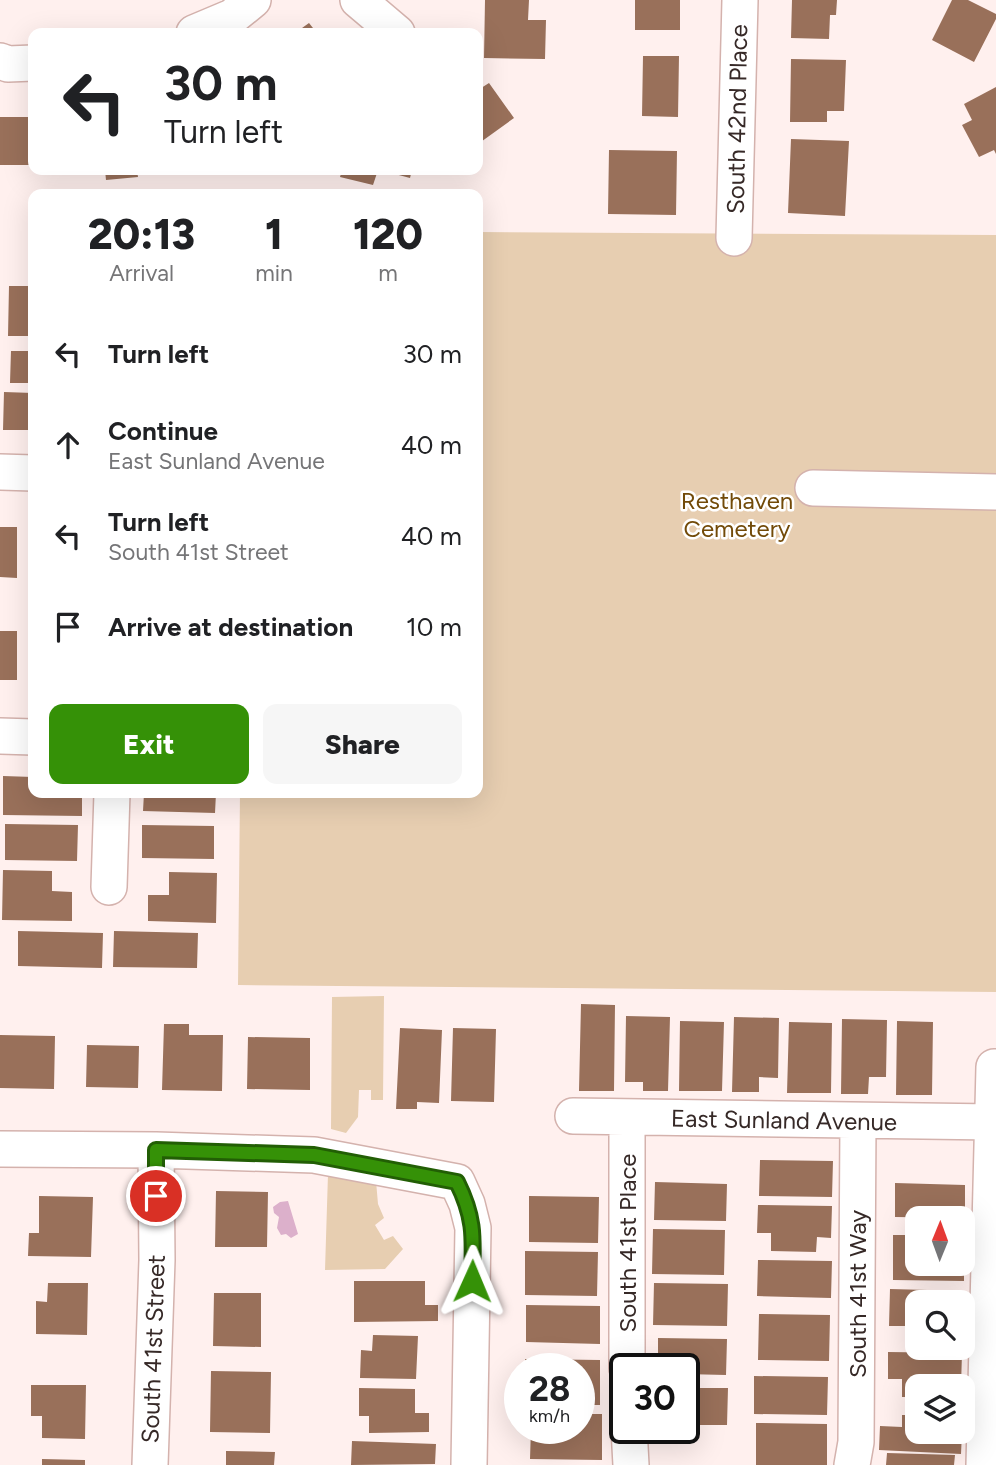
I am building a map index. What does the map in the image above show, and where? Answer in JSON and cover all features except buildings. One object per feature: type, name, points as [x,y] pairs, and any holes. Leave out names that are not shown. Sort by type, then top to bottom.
[{"type":"street","points":[[206,28],[232,17],[253,0]]},
{"type":"street","points":[[358,0],[391,28]]},
{"type":"street","name":"South 42nd Place","points":[[734,238],[740,0]]},
{"type":"street","points":[[0,61],[8,64],[28,63]]},
{"type":"street","points":[[0,472],[28,473]]},
{"type":"street","points":[[813,488],[996,492]]},
{"type":"street","points":[[0,736],[28,737]]},
{"type":"street","points":[[109,887],[112,798]]},
{"type":"street","points":[[984,1465],[994,1067]]},
{"type":"street","name":"East Sunland Avenue","points":[[573,1116],[994,1122]]},
{"type":"street","name":"South 41st Place","points":[[627,1116],[627,1353]]},
{"type":"street","name":"South 41st Way","points":[[852,1465],[856,1442],[858,1122]]},
{"type":"street","points":[[0,1149],[314,1155],[457,1182],[467,1204],[473,1228],[469,1465]]},
{"type":"street","name":"South 41st Street","points":[[150,1465],[157,1260],[156,1150]]},
{"type":"street","points":[[630,1444],[631,1465]]},
{"type":"green space","name":"Resthaven Cemetery","points":[[483,232],[996,235],[996,992],[238,985],[240,798],[483,798]]},
{"type":"green space","points":[[384,996],[383,1100],[371,1100],[371,1090],[359,1090],[358,1117],[346,1133],[331,1129],[332,997]]},
{"type":"green space","points":[[328,1174],[376,1181],[378,1204],[384,1218],[375,1225],[384,1240],[393,1236],[403,1249],[385,1269],[325,1270]]},
{"type":"shaded area","points":[[288,1201],[298,1234],[291,1238],[286,1234],[281,1235],[277,1228],[279,1217],[274,1213],[273,1207]]},
{"type":"route","points":[[156,1196],[156,1150],[314,1155],[457,1182],[467,1204],[473,1228],[472,1281]]}]
